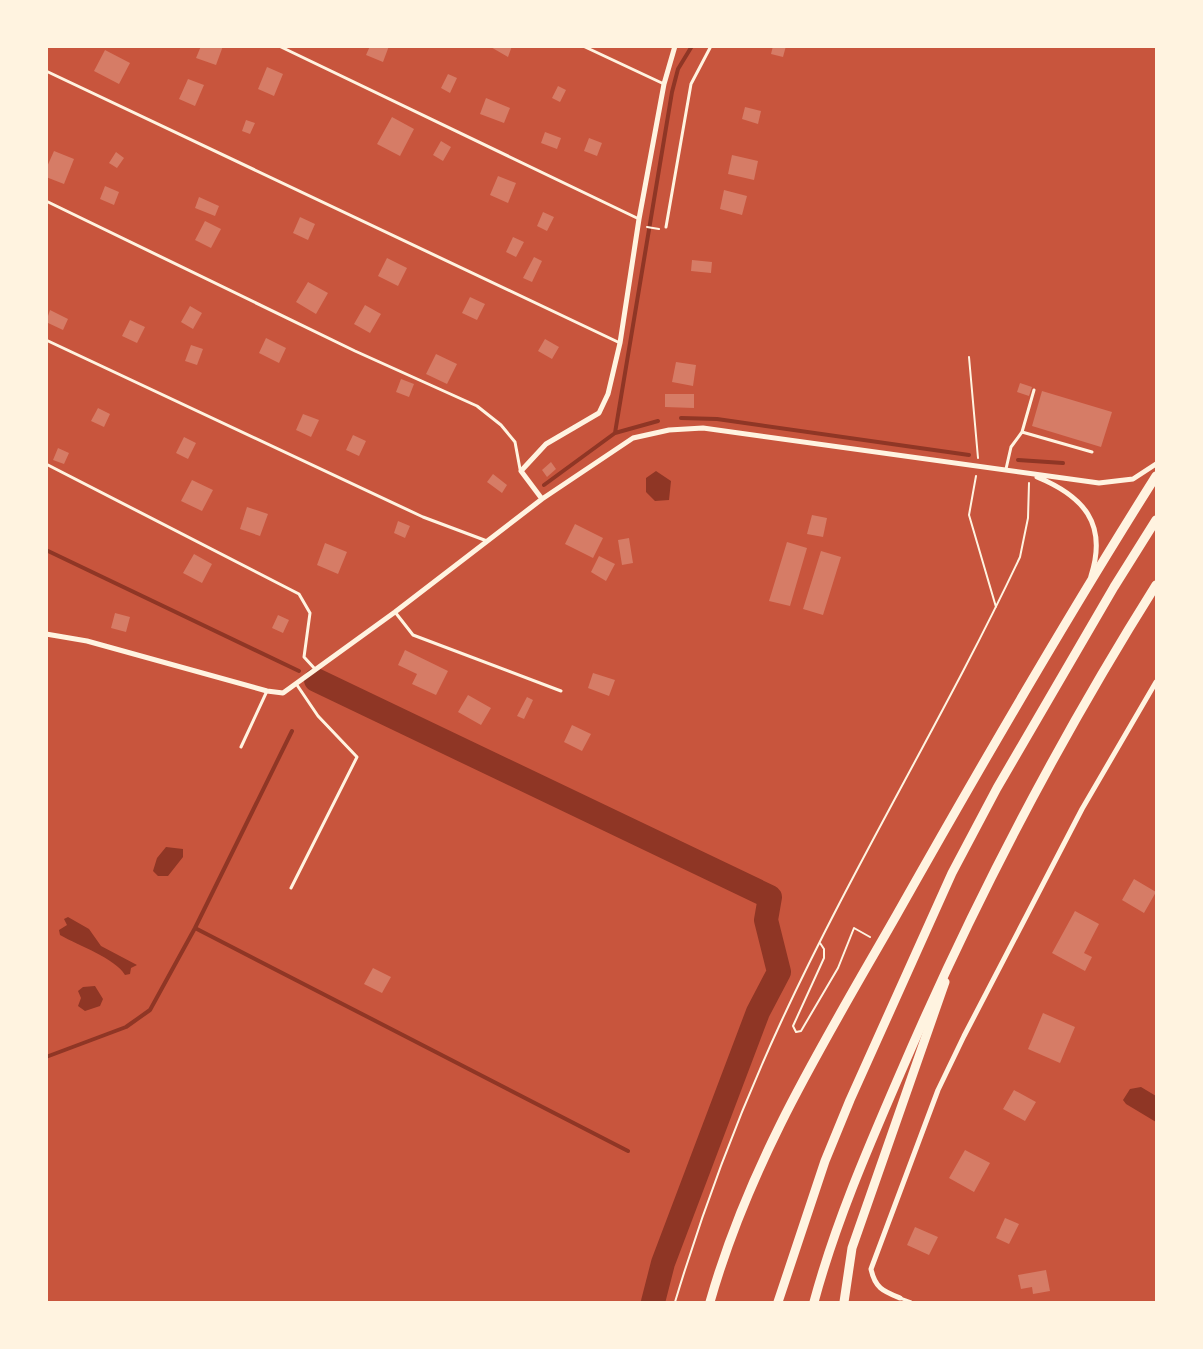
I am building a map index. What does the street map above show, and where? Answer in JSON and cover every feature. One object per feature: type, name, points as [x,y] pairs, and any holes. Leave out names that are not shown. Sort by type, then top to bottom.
[{"type":"main road","points":[[710,1302],[735,1224],[760,1162],[801,1082],[992,745],[1156,476]]},
{"type":"main road","points":[[778,1302],[825,1161],[952,873],[997,788],[1114,587],[1156,520]]},
{"type":"main road","points":[[814,1302],[837,1230],[884,1107],[961,936],[1041,780],[1156,585]]},
{"type":"main road","points":[[844,1302],[852,1248],[861,1218],[961,936]]},
{"type":"street","points":[[542,499],[521,471],[546,444],[598,413],[608,394],[620,343],[639,219],[664,84],[675,46]]},
{"type":"street","points":[[46,634],[87,641],[267,691],[283,693],[395,612],[542,499],[633,438],[669,430],[703,428],[1099,483],[1124,482],[1142,475],[1156,464]]},
{"type":"street","points":[[1030,474],[1072,494],[1091,520],[1096,544],[1095,558],[1085,593]]},
{"type":"street","points":[[900,1298],[881,1290],[874,1282],[871,1269],[938,1090],[1076,819],[1156,682]]},
{"type":"lane","points":[[279,46],[639,219]]},
{"type":"lane","points":[[583,46],[664,84]]},
{"type":"lane","points":[[666,227],[691,84],[711,46]]},
{"type":"lane","points":[[46,70],[620,343]]},
{"type":"lane","points":[[46,201],[355,351],[477,406],[501,425],[515,442],[521,471]]},
{"type":"lane","points":[[46,340],[412,512],[488,542]]},
{"type":"lane","points":[[1006,471],[1011,447],[1022,432],[1034,390]]},
{"type":"lane","points":[[1022,432],[1092,452]]},
{"type":"lane","points":[[46,464],[298,594],[310,613],[304,657],[316,670]]},
{"type":"lane","points":[[395,612],[413,635],[561,691]]},
{"type":"lane","points":[[291,888],[357,757],[318,717],[297,685]]},
{"type":"lane","points":[[241,747],[267,691]]},
{"type":"lane","points":[[900,1298],[911,1302]]},
{"type":"path","points":[[646,227],[656,229]]},
{"type":"path","points":[[969,357],[979,446],[978,467],[969,515],[996,607]]},
{"type":"path","points":[[675,1302],[696,1231],[736,1125],[782,1021],[1020,557],[1028,518],[1030,474]]},
{"type":"path","points":[[820,943],[824,949],[824,958],[793,1026],[796,1032],[801,1031],[838,968],[854,928],[880,943]]},
{"type":"shaded area","points":[[656,471],[671,481],[669,500],[655,501],[646,492],[646,478]]},
{"type":"shaded area","points":[[166,847],[183,849],[183,857],[168,876],[158,876],[153,871],[157,858]]},
{"type":"shaded area","points":[[68,917],[89,929],[101,946],[137,965],[131,968],[130,974],[125,975],[105,958],[60,935],[59,930],[67,925],[64,919]]},
{"type":"shaded area","points":[[95,986],[103,999],[100,1006],[85,1011],[78,1006],[81,998],[78,991],[83,987]]},
{"type":"shaded area","points":[[1141,1087],[1156,1096],[1156,1122],[1123,1100],[1130,1089]]},
{"type":"building","points":[[201,46],[223,46],[216,65],[196,58]]},
{"type":"building","points":[[370,46],[389,46],[383,62],[366,55]]},
{"type":"building","points":[[489,46],[512,46],[508,57]]},
{"type":"building","points":[[773,46],[786,46],[783,57],[771,54]]},
{"type":"building","points":[[105,50],[130,63],[119,84],[94,71]]},
{"type":"building","points":[[267,67],[283,74],[274,96],[258,89]]},
{"type":"building","points":[[448,74],[457,78],[450,93],[441,88]]},
{"type":"building","points":[[188,79],[204,85],[195,106],[179,99]]},
{"type":"building","points":[[558,86],[566,90],[560,102],[552,98]]},
{"type":"building","points":[[486,98],[510,108],[504,123],[480,114]]},
{"type":"building","points":[[745,107],[761,111],[758,124],[742,119]]},
{"type":"building","points":[[392,117],[414,129],[400,156],[377,144]]},
{"type":"building","points":[[246,120],[255,123],[250,134],[242,131]]},
{"type":"building","points":[[545,132],[561,138],[557,149],[541,143]]},
{"type":"building","points":[[589,138],[602,143],[597,156],[584,151]]},
{"type":"building","points":[[441,141],[451,147],[443,161],[433,155]]},
{"type":"building","points":[[54,151],[74,159],[64,184],[46,177],[46,169]]},
{"type":"building","points":[[116,152],[124,158],[117,168],[109,163]]},
{"type":"building","points":[[732,155],[758,161],[754,180],[728,174]]},
{"type":"building","points":[[498,176],[516,183],[508,203],[490,195]]},
{"type":"building","points":[[105,186],[119,192],[114,205],[100,199]]},
{"type":"building","points":[[724,190],[747,196],[742,215],[720,209]]},
{"type":"building","points":[[199,197],[219,206],[215,216],[195,208]]},
{"type":"building","points":[[543,212],[554,217],[547,231],[537,226]]},
{"type":"building","points":[[300,217],[315,224],[308,240],[293,233]]},
{"type":"building","points":[[205,221],[221,229],[211,248],[195,240]]},
{"type":"building","points":[[513,237],[524,242],[516,257],[506,252]]},
{"type":"building","points":[[534,257],[542,261],[532,282],[523,278]]},
{"type":"building","points":[[387,258],[407,268],[398,286],[378,276]]},
{"type":"building","points":[[692,260],[712,262],[711,273],[691,271]]},
{"type":"building","points":[[308,282],[328,293],[316,314],[296,302]]},
{"type":"building","points":[[470,297],[485,304],[477,320],[462,313]]},
{"type":"building","points":[[365,305],[381,314],[370,333],[354,324]]},
{"type":"building","points":[[190,306],[202,313],[193,329],[181,322]]},
{"type":"building","points":[[50,310],[68,319],[63,330],[46,322]]},
{"type":"building","points":[[130,320],[145,327],[137,343],[122,336]]},
{"type":"building","points":[[266,338],[286,348],[279,363],[259,353]]},
{"type":"building","points":[[545,339],[559,347],[552,359],[538,351]]},
{"type":"building","points":[[191,345],[203,349],[197,365],[185,361]]},
{"type":"building","points":[[436,354],[457,364],[447,384],[426,374]]},
{"type":"building","points":[[676,362],[696,365],[693,386],[672,382]]},
{"type":"building","points":[[401,379],[414,384],[409,397],[396,392]]},
{"type":"building","points":[[1020,383],[1032,387],[1029,396],[1017,392]]},
{"type":"building","points":[[1042,391],[1112,412],[1101,447],[1032,426]]},
{"type":"building","points":[[665,394],[694,394],[694,408],[665,407]]},
{"type":"building","points":[[98,408],[110,414],[104,427],[91,421]]},
{"type":"building","points":[[303,414],[319,420],[311,437],[296,430]]},
{"type":"building","points":[[353,435],[366,441],[359,456],[346,450]]},
{"type":"building","points":[[184,437],[196,443],[188,459],[176,453]]},
{"type":"building","points":[[58,448],[69,453],[64,464],[53,460]]},
{"type":"building","points":[[551,462],[556,469],[547,477],[542,470]]},
{"type":"building","points":[[493,474],[507,485],[502,493],[487,482]]},
{"type":"building","points":[[192,480],[213,490],[202,511],[181,501]]},
{"type":"building","points":[[247,507],[268,514],[260,536],[240,529]]},
{"type":"building","points":[[812,515],[827,518],[823,537],[807,534]]},
{"type":"building","points":[[398,521],[410,526],[405,538],[394,533]]},
{"type":"building","points":[[575,524],[603,538],[593,558],[565,544]]},
{"type":"building","points":[[629,538],[633,563],[622,565],[618,540]]},
{"type":"building","points":[[787,542],[807,548],[790,606],[769,601]]},
{"type":"building","points":[[325,543],[347,552],[338,574],[317,565]]},
{"type":"building","points":[[821,551],[841,557],[823,615],[803,609]]},
{"type":"building","points":[[194,554],[212,564],[202,583],[183,573]]},
{"type":"building","points":[[599,556],[615,564],[606,581],[591,572]]},
{"type":"building","points":[[115,613],[130,617],[126,632],[111,628]]},
{"type":"building","points":[[278,615],[289,620],[283,633],[272,628]]},
{"type":"building","points":[[405,650],[448,671],[436,695],[412,684],[417,674],[398,665]]},
{"type":"building","points":[[593,673],[615,680],[609,696],[588,688]]},
{"type":"building","points":[[468,695],[491,708],[481,725],[458,712]]},
{"type":"building","points":[[527,697],[533,700],[524,719],[517,716]]},
{"type":"building","points":[[572,725],[591,734],[582,751],[564,742]]},
{"type":"building","points":[[1134,879],[1156,892],[1144,913],[1122,900]]},
{"type":"building","points":[[1075,911],[1099,924],[1084,953],[1092,957],[1085,971],[1052,953]]},
{"type":"building","points":[[373,968],[391,977],[382,993],[364,984]]},
{"type":"building","points":[[1043,1013],[1075,1027],[1060,1063],[1028,1049]]},
{"type":"building","points":[[1014,1090],[1036,1102],[1025,1121],[1003,1109]]},
{"type":"building","points":[[965,1150],[990,1163],[974,1192],[949,1178]]},
{"type":"building","points":[[1005,1218],[1019,1224],[1009,1244],[996,1238]]},
{"type":"building","points":[[915,1227],[938,1237],[929,1255],[907,1245]]},
{"type":"building","points":[[1046,1270],[1050,1291],[1033,1294],[1032,1287],[1021,1289],[1018,1275]]},
{"type":"waterway","points":[[615,433],[672,92],[678,69],[692,46]]},
{"type":"waterway","points":[[681,418],[717,419],[969,455]]},
{"type":"waterway","points":[[544,485],[615,433],[658,421]]},
{"type":"waterway","points":[[1018,460],[1063,463]]},
{"type":"waterway","points":[[46,550],[299,671]]},
{"type":"waterway","points":[[316,680],[770,897],[766,920],[779,972],[758,1012],[663,1263],[653,1302]]},
{"type":"waterway","points":[[46,1057],[126,1027],[150,1010],[195,928],[292,731]]},
{"type":"waterway","points":[[195,928],[628,1151]]}]
